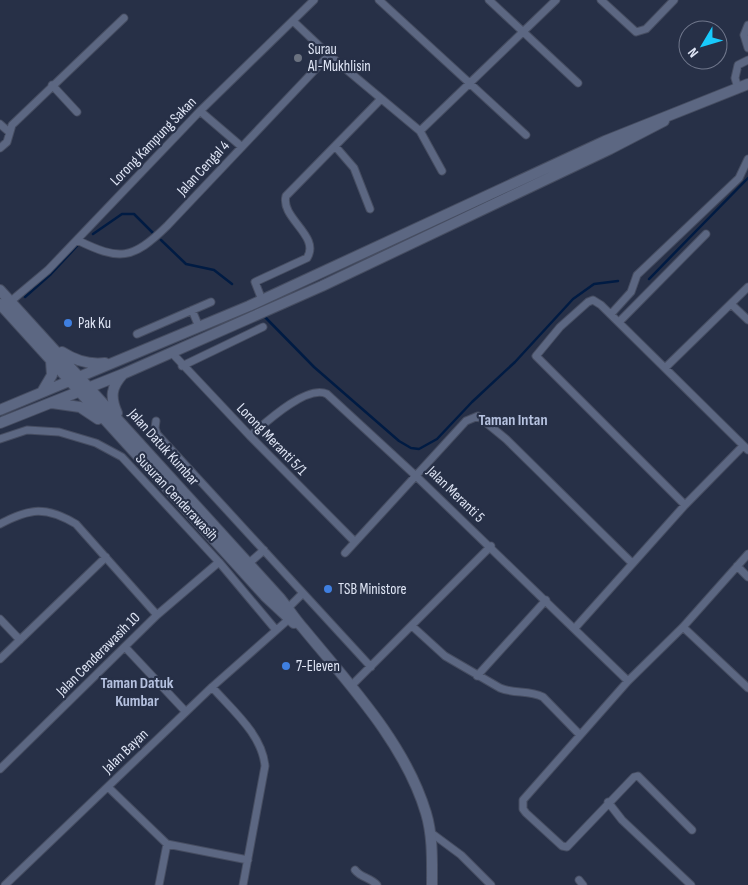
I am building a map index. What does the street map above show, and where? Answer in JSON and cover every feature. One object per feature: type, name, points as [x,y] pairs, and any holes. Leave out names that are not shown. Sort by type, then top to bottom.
[{"type":"main road","points":[[0,410],[262,300],[605,140],[743,86]]},
{"type":"main road","points":[[0,423],[48,402],[123,374],[322,286],[652,128],[682,110]]},
{"type":"main road","name":"Jalan Datuk Kumbar","points":[[0,290],[120,420],[352,685],[406,769],[427,814],[430,832],[432,885]]},
{"type":"main road","name":"Jalan Datuk Kumbar","points":[[0,304],[265,596],[289,614]]},
{"type":"main road","points":[[51,345],[76,360],[89,364],[103,364],[117,360]]},
{"type":"main road","points":[[42,392],[53,371],[50,359]]},
{"type":"main road","points":[[120,420],[112,394],[116,382],[123,374]]},
{"type":"main road","points":[[48,402],[80,407],[117,433]]},
{"type":"street","name":"Lorong Kampung Sakan","points":[[11,301],[48,270],[200,111],[314,0]]},
{"type":"street","points":[[379,0],[526,135]]},
{"type":"street","points":[[489,0],[578,83]]},
{"type":"street","points":[[420,131],[471,84],[556,0]]},
{"type":"street","points":[[601,0],[636,32],[646,30],[674,0]]},
{"type":"street","points":[[0,148],[6,142],[12,125],[124,18]]},
{"type":"street","points":[[293,21],[380,100],[420,131],[442,170]]},
{"type":"street","points":[[748,25],[744,35],[748,48]]},
{"type":"street","name":"Jalan Cengal 4","points":[[77,240],[114,255],[129,253],[145,245],[167,226],[329,55]]},
{"type":"street","points":[[743,86],[736,70],[738,65],[748,60]]},
{"type":"street","points":[[52,85],[77,112]]},
{"type":"street","points":[[262,300],[255,282],[307,258],[311,252],[311,245],[285,200],[298,183],[380,100]]},
{"type":"street","points":[[200,111],[242,147]]},
{"type":"street","points":[[0,124],[9,132]]},
{"type":"street","points":[[334,146],[354,168],[370,209]]},
{"type":"street","points":[[611,314],[631,292],[637,275],[739,178],[748,159]]},
{"type":"street","points":[[619,322],[706,234]]},
{"type":"street","points":[[665,368],[748,287]]},
{"type":"street","points":[[575,628],[685,505],[746,448],[611,314],[598,302],[590,300],[560,327],[536,356],[685,505]]},
{"type":"street","points":[[137,334],[211,302]]},
{"type":"street","points":[[731,304],[748,320]]},
{"type":"street","points":[[192,310],[199,327]]},
{"type":"street","points":[[182,366],[264,327]]},
{"type":"street","name":"Lorong Meranti 5/1","points":[[171,352],[182,366],[355,542]]},
{"type":"street","name":"Jalan Meranti 5","points":[[250,436],[279,411],[313,392],[322,392],[334,399],[491,546],[628,681]]},
{"type":"street","points":[[345,553],[469,419],[474,416],[482,417],[632,563]]},
{"type":"street","points":[[156,421],[154,428],[157,434],[371,667]]},
{"type":"street","name":"Susuran Cenderawasih","points":[[0,439],[27,430],[59,432],[108,449],[122,457],[218,562],[276,630]]},
{"type":"street","points":[[0,524],[21,513],[50,511],[76,524],[157,615]]},
{"type":"street","points":[[352,685],[491,546]]},
{"type":"street","points":[[248,564],[264,550]]},
{"type":"street","points":[[692,830],[638,776],[634,777],[608,802],[565,847],[523,809],[523,800],[628,681],[683,627],[748,554]]},
{"type":"street","points":[[0,659],[106,557]]},
{"type":"street","name":"Jalan Cenderawasih 10","points":[[0,769],[157,615],[218,562]]},
{"type":"street","points":[[737,566],[748,577]]},
{"type":"street","name":"Jalan Bayan","points":[[5,885],[212,687],[276,630],[303,593]]},
{"type":"street","points":[[477,676],[546,600]]},
{"type":"street","points":[[0,619],[20,640]]},
{"type":"street","points":[[412,626],[445,656],[477,676],[508,692],[536,694],[543,697],[580,735]]},
{"type":"street","points":[[683,627],[748,688]]},
{"type":"street","points":[[125,647],[186,712]]},
{"type":"street","points":[[212,687],[251,731],[262,749],[264,759],[265,766],[243,885]]},
{"type":"street","points":[[108,787],[167,844],[248,860]]},
{"type":"street","points":[[608,802],[622,820],[691,885]]},
{"type":"street","points":[[430,832],[461,855],[491,885]]},
{"type":"street","points":[[158,885],[167,844]]},
{"type":"street","points":[[355,870],[359,875],[372,879],[376,885]]},
{"type":"waterway","points":[[649,279],[748,178]]},
{"type":"waterway","points":[[93,234],[122,214],[134,214],[154,234]]},
{"type":"waterway","points":[[161,240],[186,264],[214,270],[232,284]]},
{"type":"waterway","points":[[25,297],[51,274],[77,246]]},
{"type":"waterway","points":[[263,315],[314,367],[399,441],[411,448],[419,449],[437,439],[472,402],[515,362],[573,299],[594,284],[618,281]]},
{"type":"place","name":"Surau Al-Mukhlisin","points":[[298,58]]},
{"type":"place","name":"Pak Ku","points":[[68,323]]},
{"type":"place","name":"TSB Ministore","points":[[328,589]]},
{"type":"place","name":"7-Eleven","points":[[286,666]]},
{"type":"district","name":"Taman Intan","points":[[513,419]]},
{"type":"district","name":"Taman Datuk Kumbar","points":[[137,691]]}]
